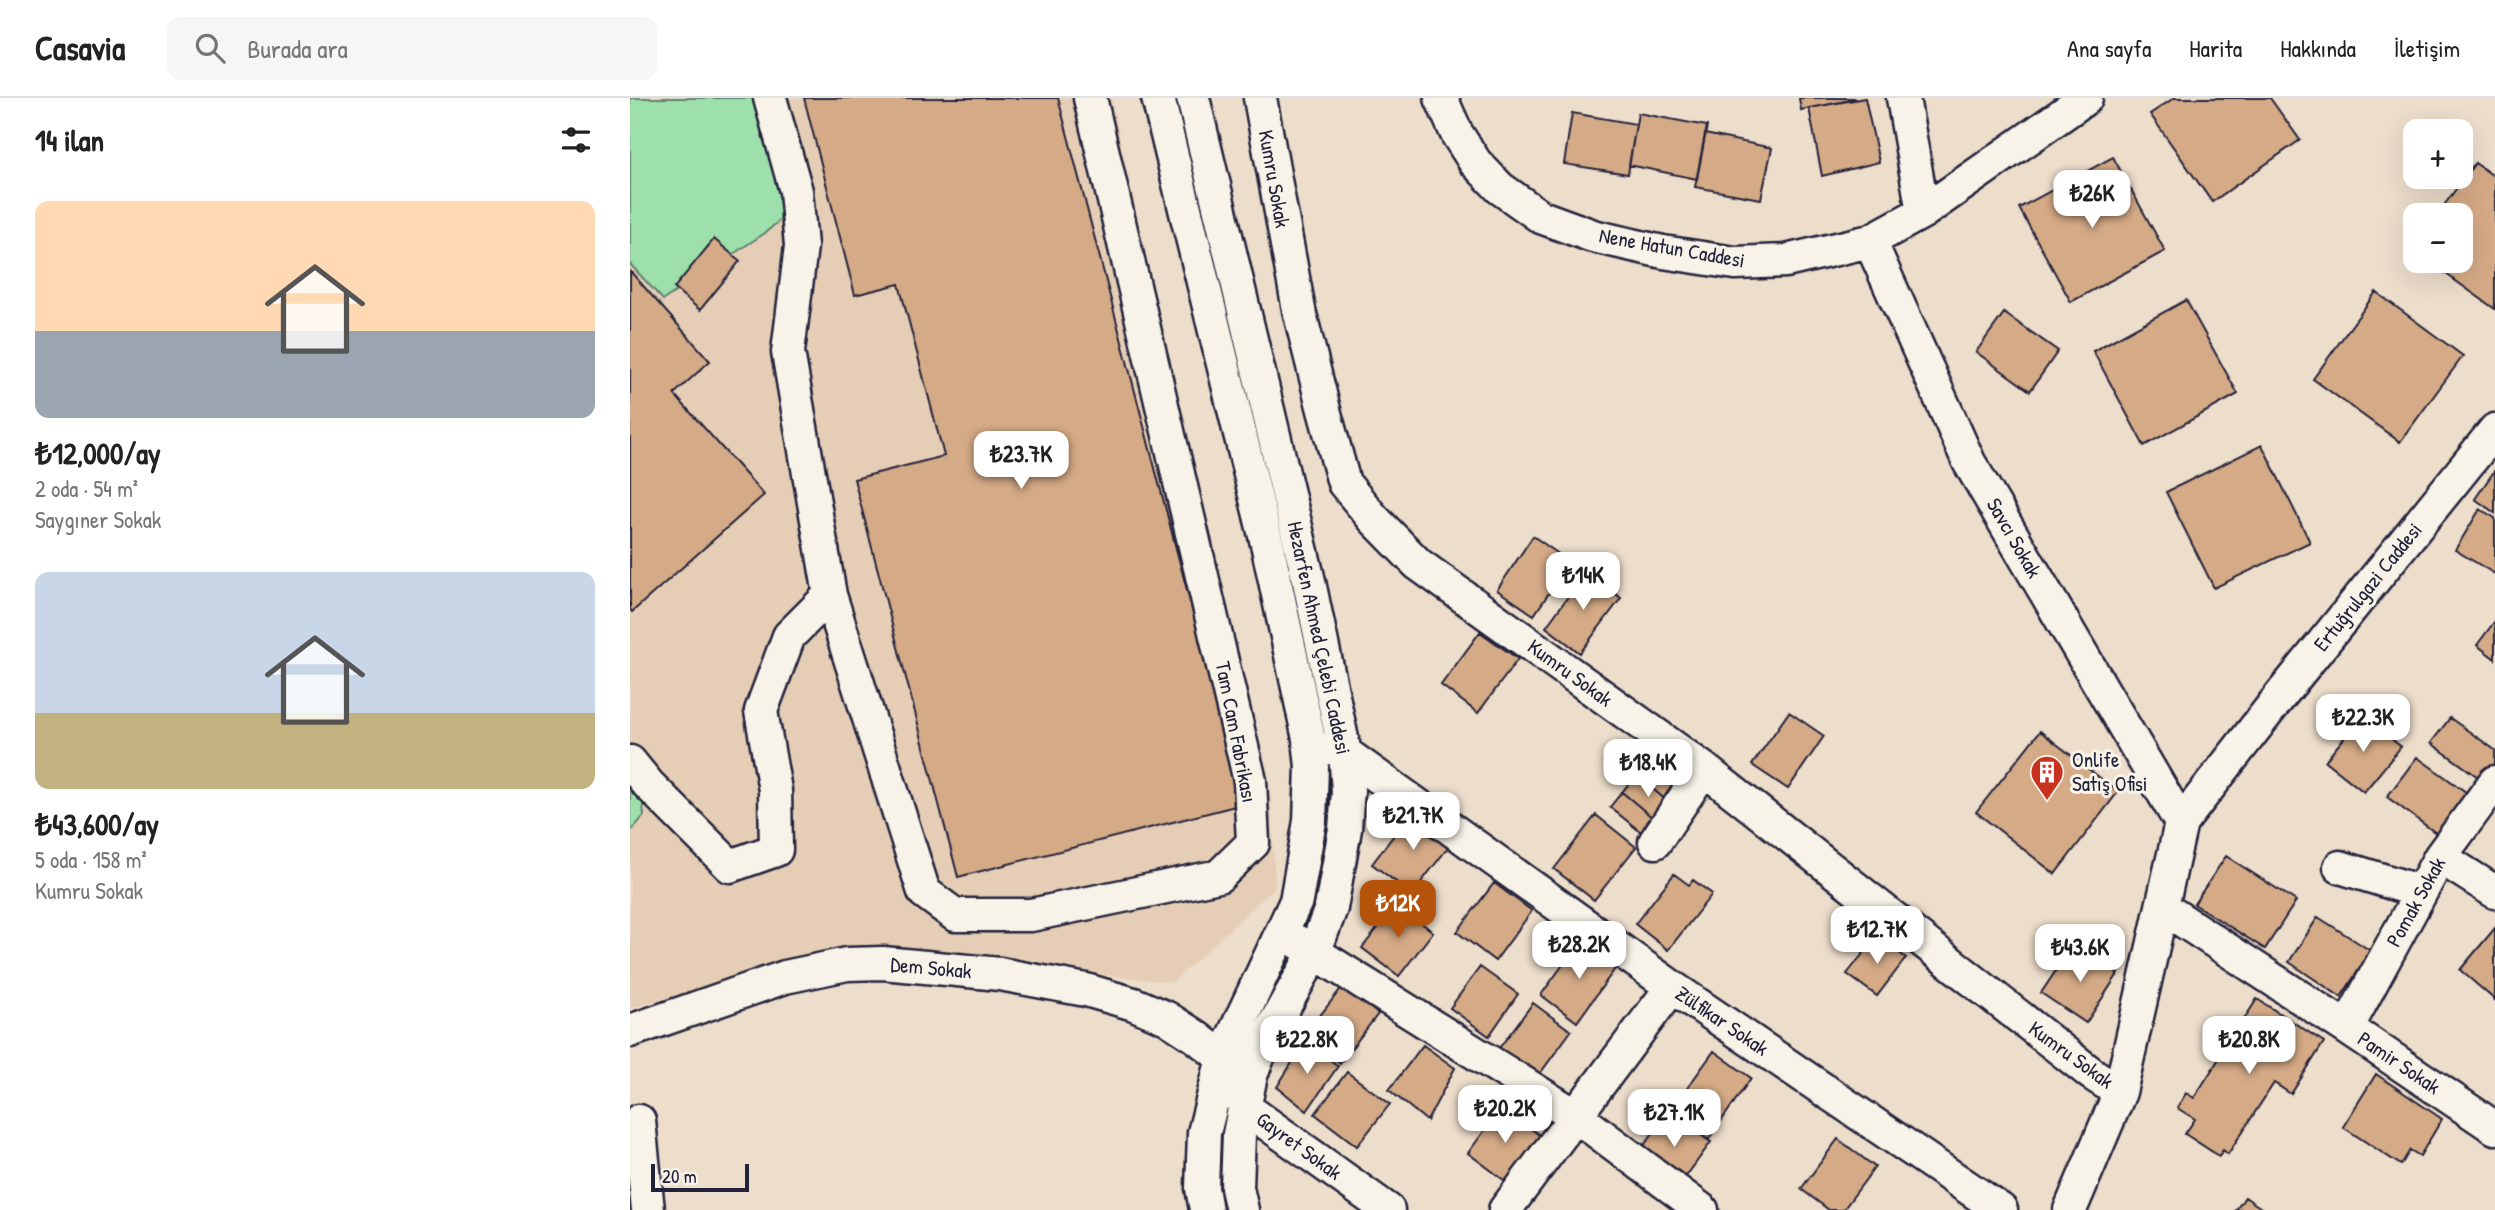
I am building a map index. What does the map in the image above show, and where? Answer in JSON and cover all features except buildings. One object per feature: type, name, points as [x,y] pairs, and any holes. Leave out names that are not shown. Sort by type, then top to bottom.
[{"type":"street","name":"Tam Cam Fabrikası","points":[[770,98],[796,191],[801,246],[788,352],[830,595],[924,892],[955,915],[1031,915],[1219,876],[1253,843],[1250,781],[1090,98]]},
{"type":"street","name":"Hezarfen Ahmed Çelebi Caddesi","points":[[1158,98],[1268,548],[1309,739],[1312,767],[1310,821],[1296,901],[1223,1058],[1204,1133],[1202,1188],[1206,1210]]},
{"type":"street","name":"Hezarfen Ahmed Çelebi Caddesi","points":[[1193,98],[1296,523],[1345,753],[1348,791],[1345,829],[1331,908],[1314,953],[1263,1045],[1251,1075],[1239,1134],[1237,1188],[1242,1210]]},
{"type":"street","name":"Kumru Sokak","points":[[1260,98],[1299,310],[1344,483],[1373,518],[1418,564],[1704,769],[2081,1065],[2120,1092]]},
{"type":"street","name":"Nene Hatun Caddesi","points":[[1441,98],[1457,134],[1475,162],[1500,188],[1541,217],[1593,236],[1735,263],[1786,261],[1870,241],[1923,212],[2086,98]]},
{"type":"street","points":[[1903,98],[1923,212]]},
{"type":"street","name":"Savcı Sokak","points":[[1870,241],[1969,462],[2181,823]]},
{"type":"street","name":"Ertuğrulgazi Caddesi","points":[[2070,1210],[2120,1092],[2181,823],[2495,430]]},
{"type":"street","points":[[630,762],[648,784],[730,866],[776,850],[775,790],[761,711],[789,636],[830,595]]},
{"type":"street","name":"Zülfikar Sokak","points":[[1309,739],[1345,753],[1672,987],[2001,1210]]},
{"type":"street","points":[[1655,842],[1704,769]]},
{"type":"street","name":"Pomak Sokak","points":[[2347,1028],[2440,857],[2495,782]]},
{"type":"street","points":[[2440,857],[2495,892]]},
{"type":"street","points":[[2340,867],[2421,892]]},
{"type":"street","name":"Pamir Sokak","points":[[2162,907],[2495,1128]]},
{"type":"street","points":[[1283,931],[1576,1116],[1702,1210]]},
{"type":"street","name":"Dem Sokak","points":[[630,1031],[785,976],[847,964],[883,963],[1000,974],[1086,990],[1134,1004],[1167,1018],[1223,1058]]},
{"type":"street","points":[[1505,1210],[1672,987]]},
{"type":"street","points":[[1223,1058],[1244,1107]]},
{"type":"street","name":"Gayret Sokak","points":[[1244,1107],[1388,1210]]},
{"type":"street","points":[[639,1121],[648,1210]]},
{"type":"shaded area","points":[[630,98],[1111,98],[1161,328],[1271,797],[1275,887],[1173,982],[845,949],[630,1008]]},
{"type":"green space","points":[[630,98],[759,98],[783,202],[780,220],[765,233],[663,300],[630,264]]},
{"type":"green space","points":[[630,777],[642,793],[644,816],[630,832]]},
{"type":"place","name":"Onlife Satış Ofisi","points":[[2047,802]]}]
